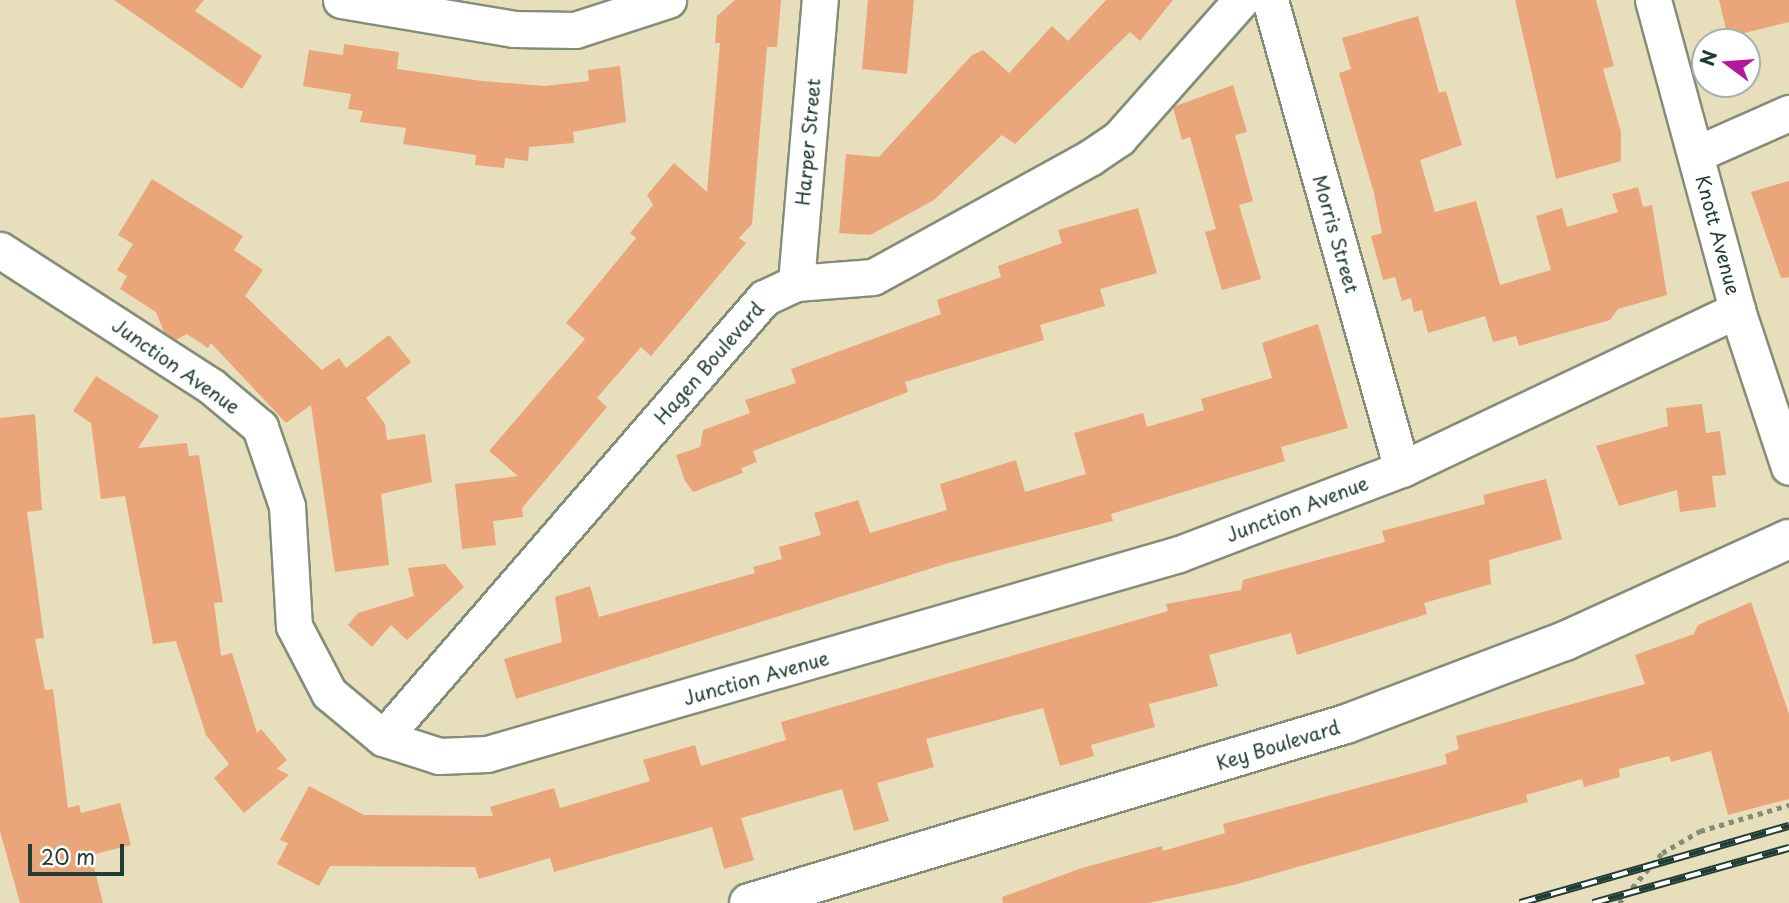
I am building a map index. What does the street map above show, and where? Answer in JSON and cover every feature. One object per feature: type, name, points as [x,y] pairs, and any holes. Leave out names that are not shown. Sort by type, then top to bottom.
[{"type":"street","points":[[341,0],[514,29],[575,30],[668,0]]},
{"type":"street","name":"Harper Street","points":[[796,283],[820,0]]},
{"type":"street","name":"Hagen Boulevard","points":[[383,738],[764,298],[796,283],[873,277],[1091,157],[1119,138],[1241,0]]},
{"type":"street","name":"Morris Street","points":[[1270,0],[1402,469]]},
{"type":"street","name":"Knott Avenue","points":[[1653,0],[1737,310],[1789,467]]},
{"type":"street","points":[[1696,154],[1789,113]]},
{"type":"street","name":"Junction Avenue","points":[[0,250],[211,386],[260,427],[286,506],[293,626],[329,693],[383,738],[439,757],[487,754],[1166,558],[1402,469],[1737,310]]},
{"type":"street","name":"Key Boulevard","points":[[749,903],[1346,724],[1564,641],[1789,539]]},
{"type":"path","points":[[1619,903],[1662,853],[1700,831],[1789,805]]},
{"type":"building","points":[[114,0],[204,0],[195,11],[262,56],[242,89]]},
{"type":"building","points":[[735,0],[781,0],[777,47],[767,47],[752,224],[739,238],[746,243],[651,356],[641,347],[597,398],[607,407],[522,508],[523,517],[493,521],[496,545],[462,549],[455,484],[518,476],[489,451],[585,339],[566,323],[636,238],[630,233],[653,205],[647,195],[674,163],[707,192],[720,43],[715,43],[717,16]]},
{"type":"building","points":[[868,0],[914,0],[907,74],[862,69]]},
{"type":"building","points":[[1106,0],[1173,0],[1140,41],[1130,32],[1015,144],[1002,135],[934,200],[870,235],[839,233],[846,154],[879,157],[972,55],[983,50],[1009,73],[1052,26],[1068,41]]},
{"type":"building","points":[[1515,0],[1596,0],[1614,66],[1603,69],[1621,132],[1621,161],[1556,179]]},
{"type":"building","points":[[1719,0],[1789,0],[1789,22],[1761,29],[1726,28]]},
{"type":"building","points":[[1418,16],[1439,93],[1446,91],[1462,145],[1420,160],[1435,212],[1476,201],[1500,285],[1551,270],[1536,216],[1562,208],[1567,227],[1618,212],[1612,194],[1638,187],[1643,207],[1652,205],[1667,295],[1618,309],[1610,320],[1519,346],[1516,336],[1493,342],[1485,316],[1428,333],[1422,310],[1414,312],[1411,298],[1402,301],[1395,277],[1383,280],[1371,236],[1382,233],[1374,193],[1339,73],[1351,69],[1342,38]]},
{"type":"building","points":[[344,44],[399,52],[397,69],[482,81],[545,86],[589,81],[588,70],[620,66],[626,122],[573,132],[574,143],[529,147],[528,161],[505,158],[504,168],[475,165],[476,155],[403,144],[406,128],[360,122],[363,111],[348,109],[351,94],[303,86],[309,50],[343,55]]},
{"type":"building","points":[[1233,85],[1247,132],[1235,135],[1253,201],[1239,205],[1261,279],[1222,290],[1205,232],[1216,229],[1190,137],[1182,140],[1173,107]]},
{"type":"building","points":[[152,179],[243,236],[234,250],[263,270],[245,296],[322,370],[339,358],[346,368],[389,335],[411,362],[366,398],[385,424],[387,440],[425,434],[432,482],[381,494],[389,565],[335,572],[311,405],[286,423],[211,343],[208,348],[187,334],[176,340],[164,332],[156,312],[120,289],[127,276],[117,270],[133,244],[118,235]]},
{"type":"building","points":[[1789,181],[1789,277],[1781,278],[1751,192]]},
{"type":"building","points":[[1138,208],[1157,273],[1100,289],[1105,306],[1040,325],[1044,340],[905,382],[908,392],[753,451],[757,462],[741,468],[743,473],[693,492],[685,481],[676,455],[700,447],[703,430],[750,413],[745,400],[796,383],[791,369],[941,314],[937,300],[1001,277],[998,266],[1062,243],[1058,230]]},
{"type":"building","points":[[1318,324],[1348,428],[1281,447],[1285,461],[1111,514],[1113,521],[945,564],[516,699],[504,659],[562,642],[555,597],[590,586],[599,617],[755,573],[753,567],[782,559],[779,547],[821,535],[814,513],[858,500],[870,533],[947,510],[940,484],[1016,460],[1025,492],[1086,474],[1074,433],[1143,413],[1147,427],[1204,410],[1201,399],[1272,378],[1262,343]]},
{"type":"building","points":[[96,376],[159,416],[138,448],[187,443],[189,456],[199,455],[223,602],[214,603],[221,656],[232,653],[257,733],[261,729],[287,760],[277,769],[289,775],[244,813],[214,778],[229,764],[206,735],[176,641],[153,644],[125,496],[101,499],[91,423],[73,411]]},
{"type":"building","points":[[1702,404],[1706,433],[1720,431],[1726,475],[1712,476],[1716,507],[1680,512],[1677,490],[1619,506],[1596,446],[1668,426],[1666,408]]},
{"type":"building","points":[[35,414],[42,510],[27,512],[44,638],[35,639],[45,690],[53,689],[68,808],[79,805],[81,813],[120,803],[131,845],[91,855],[103,903],[20,903],[0,831],[0,418]]},
{"type":"building","points":[[1546,479],[1562,539],[1489,560],[1491,584],[1424,603],[1427,614],[1297,655],[1291,633],[1209,655],[1218,686],[1149,704],[1155,727],[1091,745],[1094,756],[1060,766],[1043,708],[926,739],[934,767],[877,783],[889,821],[854,831],[842,789],[741,818],[754,860],[724,869],[712,827],[554,872],[550,858],[479,879],[475,867],[330,866],[319,886],[277,864],[288,843],[280,840],[309,786],[364,815],[493,816],[490,807],[554,788],[560,808],[650,781],[643,760],[695,745],[701,766],[786,740],[781,722],[1168,611],[1166,604],[1241,590],[1243,580],[1385,542],[1382,531],[1485,504],[1483,495]]},
{"type":"building","points":[[445,564],[464,587],[407,640],[391,625],[372,647],[348,625],[358,613],[414,596],[408,568]]},
{"type":"building","points":[[1751,602],[1789,714],[1789,799],[1728,815],[1711,751],[1671,762],[1669,756],[1619,769],[1620,777],[1584,787],[1582,779],[1526,795],[1528,802],[1234,885],[1148,903],[1003,903],[1002,897],[1082,868],[1162,846],[1163,851],[1225,833],[1223,824],[1447,764],[1445,754],[1459,749],[1456,736],[1645,684],[1635,655],[1694,634],[1698,625]]},
{"type":"railway","points":[[1520,903],[1789,826]]},
{"type":"railway","points":[[1593,903],[1789,848]]}]
